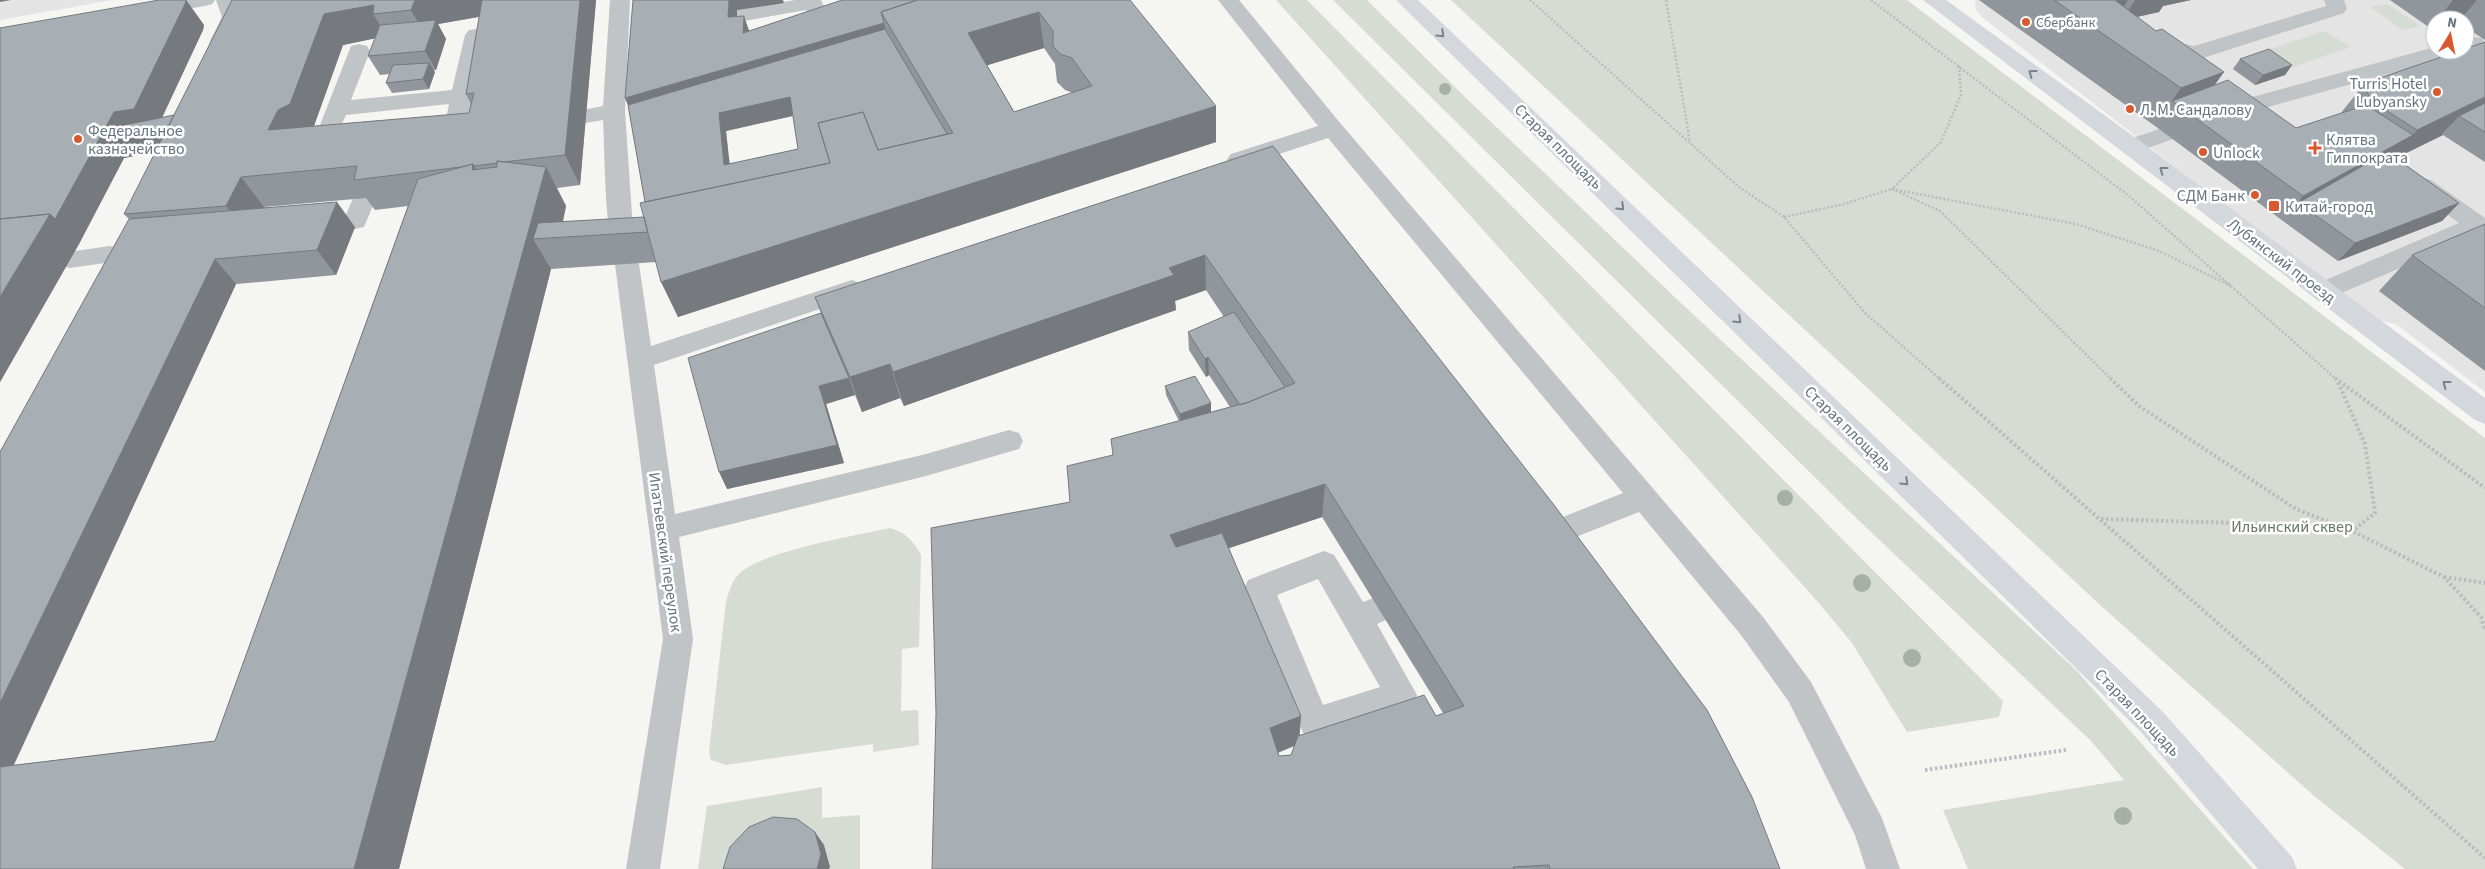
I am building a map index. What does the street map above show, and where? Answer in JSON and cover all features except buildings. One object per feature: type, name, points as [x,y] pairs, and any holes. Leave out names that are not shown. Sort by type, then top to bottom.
[{"type":"main road","name":"Старая площадь","points":[[1406,0],[2145,715],[2280,869]]},
{"type":"main road","name":"Лубянский проезд","points":[[1933,0],[2132,146],[2485,413]]},
{"type":"street","points":[[128,13],[205,0]]},
{"type":"street","points":[[214,56],[232,17],[226,0]]},
{"type":"street","name":"Ипатьевский переулок","points":[[620,0],[626,34],[614,111],[620,215],[678,639],[643,869]]},
{"type":"street","points":[[738,16],[812,2],[822,21],[881,0]]},
{"type":"street","points":[[1228,0],[1333,129],[1752,626],[1800,692],[1870,830],[1883,869]]},
{"type":"street","points":[[2140,40],[2195,54],[2337,9],[2334,0]]},
{"type":"street","points":[[452,137],[476,35]]},
{"type":"street","points":[[324,142],[359,51]]},
{"type":"street","points":[[2220,113],[2425,57]]},
{"type":"street","points":[[336,110],[462,96]]},
{"type":"street","points":[[586,116],[614,111]]},
{"type":"street","points":[[1220,166],[1333,129]]},
{"type":"street","points":[[2132,146],[2165,134]]},
{"type":"street","points":[[2404,173],[2482,224]]},
{"type":"street","points":[[355,222],[364,198]]},
{"type":"street","points":[[2323,290],[2482,224]]},
{"type":"street","points":[[70,259],[114,247],[95,281]]},
{"type":"street","points":[[640,360],[874,281]]},
{"type":"street","points":[[663,529],[926,465],[1009,441]]},
{"type":"street","points":[[1543,538],[1644,497]]},
{"type":"street","points":[[1324,564],[1368,614],[1401,695],[1314,723],[1259,589],[1324,564]]},
{"type":"path","points":[[1530,0],[1739,187],[1784,217],[1865,314],[2485,858]]},
{"type":"path","points":[[1666,0],[1690,142]]},
{"type":"path","points":[[1871,0],[2130,196],[2338,381],[2485,488]]},
{"type":"path","points":[[1784,217],[1844,204],[1892,189],[1941,142],[1961,95],[1959,66]]},
{"type":"path","points":[[1892,189],[2076,224],[2159,251],[2236,289]]},
{"type":"path","points":[[1892,189],[1940,211],[2026,298],[2139,406],[2296,508],[2352,531],[2444,577],[2485,582]]},
{"type":"path","points":[[2100,519],[2268,524],[2352,531],[2375,513],[2365,444],[2338,381]]},
{"type":"path","points":[[2444,577],[2481,617],[2485,630]]},
{"type":"path","points":[[1925,770],[2066,750]]},
{"type":"shaded area","points":[[0,0],[112,0],[0,20]]},
{"type":"shaded area","points":[[1975,0],[2485,0],[2485,392],[2396,324],[2372,319],[1982,17],[1976,10]]},
{"type":"green space","points":[[1276,0],[1307,0],[2003,701],[1999,717],[1907,732],[1852,643],[1818,602]]},
{"type":"green space","points":[[1333,0],[1367,0],[1467,99],[1682,304],[2076,670],[2253,869],[1968,869],[1943,810],[2124,780],[2091,741],[1850,512]]},
{"type":"green space","name":"Ильинский сквер","points":[[1451,0],[1907,0],[2485,438],[2485,869],[2405,869],[2313,795],[2099,604]]},
{"type":"green space","points":[[2387,4],[2420,26],[2403,30],[2370,7]]},
{"type":"green space","points":[[2325,31],[2351,47],[2290,68],[2265,51]]},
{"type":"green space","points":[[890,528],[908,537],[921,555],[919,647],[902,649],[901,711],[918,710],[919,745],[873,752],[873,744],[726,765],[711,760],[709,751],[726,602],[736,577],[751,566],[787,551]]},
{"type":"green space","points":[[822,787],[822,818],[860,815],[860,869],[698,869],[707,806]]},
{"type":"place","name":"Сбербанк","points":[[2026,22]]},
{"type":"place","name":"Turris Hotel Lubyansky","points":[[2437,92]]},
{"type":"place","name":"Л. М. Сандалову","points":[[2130,109]]},
{"type":"place","name":"Федеральное казначейство","points":[[78,139]]},
{"type":"place","name":"Клятва Гиппократа","points":[[2315,148]]},
{"type":"place","name":"Unlock","points":[[2203,152]]},
{"type":"place","name":"СДМ Банк","points":[[2255,195]]},
{"type":"place","name":"Китай-город","points":[[2274,206]]}]
